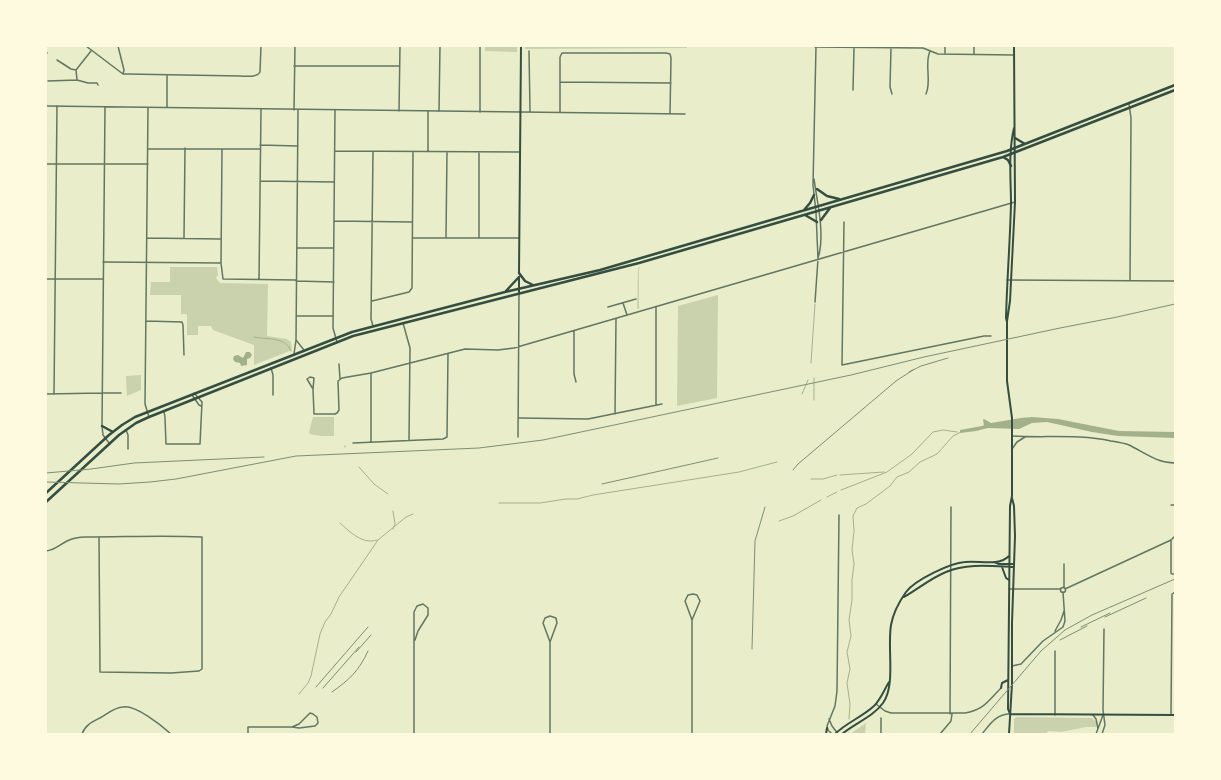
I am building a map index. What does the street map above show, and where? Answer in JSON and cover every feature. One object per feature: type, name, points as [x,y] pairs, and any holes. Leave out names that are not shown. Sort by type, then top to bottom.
[{"type":"highway","points":[[46,493],[105,438],[128,421],[147,411],[335,337],[505,292],[600,270],[1015,148],[1175,85]]},
{"type":"highway","points":[[46,502],[110,443],[126,430],[149,417],[337,342],[403,323],[639,263],[1003,157],[1175,90]]},
{"type":"highway","points":[[1015,138],[1025,144]]},
{"type":"highway","points":[[1003,157],[1008,160],[1011,166]]},
{"type":"highway","points":[[817,188],[827,196],[840,199]]},
{"type":"highway","points":[[804,210],[814,195]]},
{"type":"highway","points":[[820,220],[830,207]]},
{"type":"highway","points":[[805,215],[817,222]]},
{"type":"highway","points":[[505,292],[519,275],[525,281],[534,286]]},
{"type":"highway","points":[[102,426],[113,432]]},
{"type":"main road","points":[[519,294],[521,46]]},
{"type":"main road","points":[[1007,322],[1010,305],[1010,280],[1015,202],[1014,46]]},
{"type":"main road","points":[[1010,714],[1008,709],[1008,680],[1012,418],[1007,381],[1006,318],[1011,204],[1011,149],[1014,128]]},
{"type":"main road","points":[[1009,734],[1011,709],[1015,526],[1012,496]]},
{"type":"main road","points":[[842,734],[852,726],[871,715],[880,707],[888,694],[890,686],[891,625],[895,612],[906,592],[916,584],[951,565],[969,562],[1002,561],[1009,555]]},
{"type":"main road","points":[[993,562],[1009,566]]},
{"type":"main road","points":[[903,598],[937,576],[951,570],[965,567],[1014,566]]},
{"type":"main road","points":[[1002,567],[1006,578],[1009,580]]},
{"type":"main road","points":[[1000,688],[1002,683],[1008,680]]},
{"type":"main road","points":[[835,734],[876,704],[890,681]]},
{"type":"main road","points":[[1010,714],[1175,715]]},
{"type":"main road","points":[[826,734],[827,728]]},
{"type":"street","points":[[86,46],[123,74],[256,76],[260,72],[260,46]]},
{"type":"street","points":[[118,46],[124,70],[123,74]]},
{"type":"street","points":[[294,46],[294,110]]},
{"type":"street","points":[[399,111],[400,46]]},
{"type":"street","points":[[439,111],[440,46]]},
{"type":"street","points":[[480,46],[480,112]]},
{"type":"street","points":[[818,259],[820,253],[820,220],[814,195],[816,46],[923,48],[936,54],[1014,54]]},
{"type":"street","points":[[945,46],[945,54]]},
{"type":"street","points":[[974,46],[974,54]]},
{"type":"street","points":[[853,90],[854,47]]},
{"type":"street","points":[[891,48],[890,87],[892,94]]},
{"type":"street","points":[[78,80],[76,70],[92,50]]},
{"type":"street","points":[[530,51],[530,112]]},
{"type":"street","points":[[926,94],[928,88],[928,56],[930,51]]},
{"type":"street","points":[[560,112],[561,53],[666,53],[670,54],[671,58],[670,114]]},
{"type":"street","points":[[57,60],[71,69],[76,70]]},
{"type":"street","points":[[294,66],[399,66]]},
{"type":"street","points":[[167,75],[167,108]]},
{"type":"street","points":[[48,81],[78,80],[88,83],[97,83],[98,85]]},
{"type":"street","points":[[560,82],[671,83]]},
{"type":"street","points":[[1129,104],[1130,281]]},
{"type":"street","points":[[46,106],[685,114]]},
{"type":"street","points":[[54,394],[57,106]]},
{"type":"street","points":[[105,107],[102,433],[110,443]]},
{"type":"street","points":[[148,108],[145,405],[149,417]]},
{"type":"street","points":[[259,279],[260,109]]},
{"type":"street","points":[[294,354],[296,340],[298,110]]},
{"type":"street","points":[[335,110],[333,330],[337,342]]},
{"type":"street","points":[[428,111],[428,152]]},
{"type":"street","points":[[260,145],[298,146]]},
{"type":"street","points":[[148,149],[185,148],[260,150]]},
{"type":"street","points":[[184,238],[185,148]]},
{"type":"street","points":[[222,149],[223,279],[334,282]]},
{"type":"street","points":[[335,151],[479,153],[520,152]]},
{"type":"street","points":[[373,151],[371,319],[373,326]]},
{"type":"street","points":[[372,301],[411,291],[412,288],[413,152]]},
{"type":"street","points":[[446,238],[447,152]]},
{"type":"street","points":[[478,238],[479,153]]},
{"type":"street","points":[[46,164],[148,164]]},
{"type":"street","points":[[814,177],[817,188],[817,206]]},
{"type":"street","points":[[260,181],[334,182]]},
{"type":"street","points":[[340,379],[371,373],[465,349],[498,350],[519,347],[1015,202]]},
{"type":"street","points":[[815,302],[818,259],[818,211]]},
{"type":"street","points":[[334,221],[413,222]]},
{"type":"street","points":[[844,222],[842,365],[984,336],[992,336]]},
{"type":"street","points":[[147,238],[222,239]]},
{"type":"street","points":[[413,238],[519,238]]},
{"type":"street","points":[[297,248],[334,248]]},
{"type":"street","points":[[103,262],[222,263]]},
{"type":"street","points":[[46,278],[103,279]]},
{"type":"street","points":[[1007,280],[1175,282]]},
{"type":"street","points":[[518,437],[519,294]]},
{"type":"street","points":[[608,307],[636,299]]},
{"type":"street","points":[[623,303],[627,315]]},
{"type":"street","points":[[656,307],[656,405]]},
{"type":"street","points":[[296,316],[333,316]]},
{"type":"street","points":[[615,414],[616,319]]},
{"type":"street","points":[[146,321],[182,322],[184,355]]},
{"type":"street","points":[[403,323],[410,348],[409,440]]},
{"type":"street","points":[[574,331],[574,374],[576,382]]},
{"type":"street","points":[[296,340],[304,350]]},
{"type":"street","points":[[353,443],[443,439],[447,437],[448,353]]},
{"type":"street","points":[[313,389],[307,379],[310,377],[314,378],[314,414],[337,413],[338,381],[340,379],[339,364]]},
{"type":"street","points":[[271,368],[273,375],[273,395]]},
{"type":"street","points":[[371,373],[371,442]]},
{"type":"street","points":[[46,394],[121,393]]},
{"type":"street","points":[[164,411],[166,444],[200,444],[202,402],[192,393]]},
{"type":"street","points":[[192,393],[201,406]]},
{"type":"street","points":[[519,418],[588,419],[662,404]]},
{"type":"street","points":[[126,430],[128,435],[128,449]]},
{"type":"street","points":[[1012,436],[1108,440],[1128,445],[1164,463],[1175,463]]},
{"type":"street","points":[[1012,449],[1017,442],[1025,437]]},
{"type":"street","points":[[950,714],[952,507]]},
{"type":"street","points":[[835,734],[827,728],[827,722],[835,706],[837,692],[839,515]]},
{"type":"street","points":[[1009,589],[1065,588],[1171,540],[1175,536]]},
{"type":"street","points":[[46,551],[55,549],[66,541],[76,538],[99,537],[202,537],[202,669],[198,671],[171,673],[100,672],[99,537]]},
{"type":"street","points":[[1171,540],[1170,573],[1175,574]]},
{"type":"street","points":[[1012,666],[1021,664],[1043,641],[1064,625],[1064,564]]},
{"type":"street","points":[[1060,589],[1063,592]]},
{"type":"street","points":[[1172,715],[1172,594],[1175,592]]},
{"type":"street","points":[[692,620],[700,601],[697,595],[693,594],[688,596],[685,600],[692,620],[692,734]]},
{"type":"street","points":[[414,734],[415,640],[418,631],[428,613],[428,608],[424,604],[419,605],[415,609],[413,636],[415,640]]},
{"type":"street","points":[[1054,632],[1060,624],[1064,611]]},
{"type":"street","points":[[550,642],[557,624],[556,618],[550,616],[545,618],[543,623],[550,642],[550,734]]},
{"type":"street","points":[[1102,734],[1105,725],[1103,715],[1104,630]]},
{"type":"street","points":[[1055,651],[1055,714]]},
{"type":"street","points":[[876,704],[885,711],[891,713],[968,713],[985,706],[1000,688]]},
{"type":"street","points":[[82,734],[90,723],[119,707],[125,706],[137,710],[171,734]]},
{"type":"street","points":[[248,734],[248,727],[292,726],[299,724],[310,714],[315,714],[318,719],[318,723],[315,726],[299,728],[292,726]]},
{"type":"street","points":[[940,734],[951,721],[952,714]]},
{"type":"street","points":[[982,734],[998,716],[1010,714]]},
{"type":"street","points":[[1093,715],[1096,719],[1098,729]]},
{"type":"street","points":[[1096,734],[1103,715]]},
{"type":"street","points":[[881,718],[882,734]]},
{"type":"street","points":[[829,719],[835,734]]},
{"type":"lane","points":[[812,363],[815,302]]},
{"type":"lane","points":[[814,378],[814,400]]},
{"type":"lane","points":[[802,394],[808,380]]},
{"type":"shaded area","points":[[485,46],[517,46],[517,52],[485,51]]},
{"type":"shaded area","points":[[525,46],[687,46],[687,48],[525,49]]},
{"type":"shaded area","points":[[170,267],[217,267],[218,275],[216,278],[220,283],[268,284],[267,336],[287,339],[291,342],[292,350],[254,365],[254,345],[213,330],[211,326],[198,326],[198,335],[187,335],[187,314],[181,314],[181,295],[150,295],[151,282],[170,282]]},
{"type":"shaded area","points":[[641,267],[639,269],[640,308],[637,309],[638,268]]},
{"type":"shaded area","points":[[718,295],[717,398],[677,406],[678,306]]},
{"type":"shaded area","points":[[246,352],[250,352],[252,355],[247,359],[247,365],[241,366],[240,363],[235,362],[233,359],[234,356],[238,355],[243,358]]},
{"type":"shaded area","points":[[141,375],[141,390],[127,396],[126,376]]},
{"type":"shaded area","points":[[313,417],[334,417],[334,436],[310,434],[309,432]]},
{"type":"shaded area","points":[[1032,417],[1058,419],[1119,431],[1175,432],[1175,438],[1118,436],[1047,422],[1032,423],[1019,429],[988,428],[960,433],[960,430],[984,425],[984,419],[991,423]]},
{"type":"shaded area","points":[[1017,717],[1092,718],[1096,722],[1096,727],[1086,727],[1061,732],[1049,731],[1045,734],[1014,734],[1014,719]]},
{"type":"shaded area","points":[[866,723],[865,734],[850,734]]},
{"type":"waterway","points":[[254,337],[280,341],[285,343],[291,351]]},
{"type":"waterway","points":[[841,490],[887,472],[912,454],[933,432],[943,430],[957,432]]},
{"type":"waterway","points":[[849,719],[850,704],[847,683],[850,669],[847,652],[851,636],[849,620],[852,600],[854,564],[852,550],[854,531],[853,516],[857,508],[866,504],[890,486],[897,477],[909,472],[920,462],[937,454],[953,436],[961,432]]},
{"type":"waterway","points":[[499,503],[540,503],[577,499],[593,495],[739,472],[777,462]]},
{"type":"waterway","points":[[359,467],[374,484],[388,494]]},
{"type":"waterway","points":[[840,475],[884,472]]},
{"type":"waterway","points":[[811,479],[823,479],[837,475]]},
{"type":"waterway","points":[[827,497],[837,492]]},
{"type":"waterway","points":[[779,521],[793,516],[821,500]]},
{"type":"waterway","points":[[393,511],[395,524],[393,529]]},
{"type":"waterway","points":[[299,694],[308,683],[311,676],[320,634],[339,597],[378,540],[406,517],[413,514]]},
{"type":"waterway","points":[[340,523],[357,537],[367,541],[377,540]]},
{"type":"railway","points":[[46,482],[119,484],[150,482],[176,479],[296,456],[479,448],[543,440],[851,375],[924,357],[1175,304]]},
{"type":"railway","points":[[909,372],[921,366],[948,358]]},
{"type":"railway","points":[[793,470],[798,464],[896,381],[913,370]]},
{"type":"railway","points":[[46,473],[134,463],[264,457]]},
{"type":"railway","points":[[602,484],[718,458]]},
{"type":"railway","points":[[752,649],[755,541],[765,507]]},
{"type":"railway","points":[[970,734],[1041,651],[1065,630],[1092,615],[1175,579]]},
{"type":"railway","points":[[1105,617],[1146,598]]},
{"type":"railway","points":[[1081,627],[1110,613]]},
{"type":"railway","points":[[1060,640],[1087,626]]},
{"type":"railway","points":[[316,687],[368,627]]},
{"type":"railway","points":[[356,652],[371,635]]},
{"type":"railway","points":[[323,688],[359,647]]},
{"type":"railway","points":[[332,692],[353,674],[361,664],[368,651]]}]
